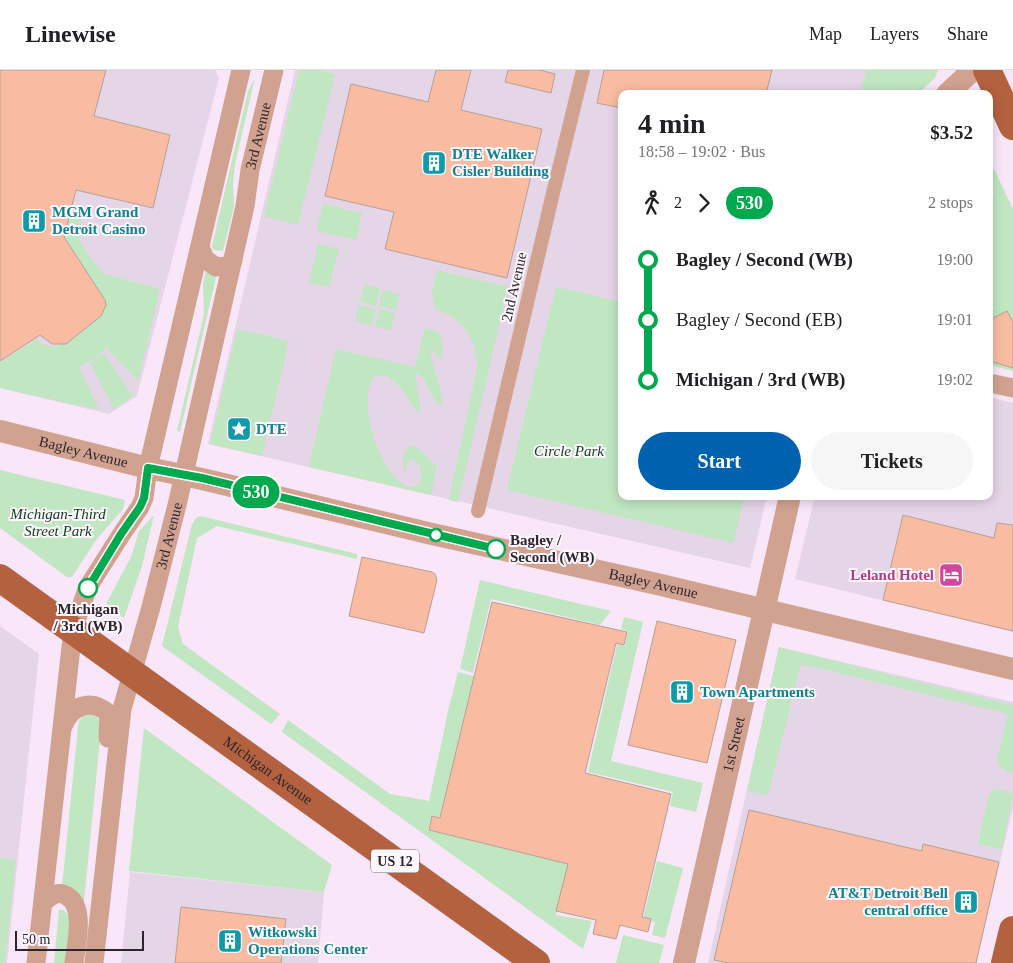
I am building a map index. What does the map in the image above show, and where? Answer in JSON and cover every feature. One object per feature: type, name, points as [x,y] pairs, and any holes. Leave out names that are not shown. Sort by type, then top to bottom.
[{"type":"main road","points":[[986,70],[1013,126]]},
{"type":"main road","name":"Michigan Avenue","points":[[0,578],[536,963]]},
{"type":"main road","points":[[1005,963],[1013,930]]},
{"type":"street","name":"3rd Avenue","points":[[36,963],[73,629],[88,588],[144,498],[148,468],[241,70]]},
{"type":"street","name":"3rd Avenue","points":[[94,963],[122,709],[133,673],[183,476],[233,261],[245,206],[250,170],[274,70]]},
{"type":"street","name":"2nd Avenue","points":[[478,511],[583,70]]},
{"type":"street","points":[[951,90],[973,70]]},
{"type":"street","points":[[200,247],[205,259],[216,267],[227,266],[233,261]]},
{"type":"street","points":[[993,384],[1013,388]]},
{"type":"street","name":"Bagley Avenue","points":[[0,431],[148,468],[202,478],[423,532],[1013,669]]},
{"type":"street","name":"1st Street","points":[[684,963],[789,500]]},
{"type":"street","name":"3rd Avenue","points":[[62,731],[67,718],[78,707],[92,705],[104,709],[109,714],[109,731],[100,803],[110,812]]},
{"type":"street","points":[[43,903],[52,895],[59,893],[73,900],[77,909],[78,921],[74,963]]},
{"type":"shaded area","points":[[0,70],[215,70],[219,78],[137,396],[109,414],[0,388]]},
{"type":"shaded area","points":[[295,70],[935,70],[918,90],[618,90],[618,500],[766,500],[750,568],[208,444]]},
{"type":"shaded area","points":[[993,398],[1013,403],[1013,632],[795,579],[814,500],[993,500]]},
{"type":"shaded area","points":[[0,626],[39,654],[7,963],[0,963]]},
{"type":"shaded area","points":[[779,647],[1013,702],[1013,807],[976,963],[708,963]]},
{"type":"shaded area","points":[[130,872],[324,892],[318,963],[121,963]]},
{"type":"green space","points":[[299,70],[319,70],[335,74],[298,225],[264,216]]},
{"type":"green space","points":[[866,70],[938,70],[935,78],[922,90],[862,90]]},
{"type":"green space","points":[[255,78],[235,164],[233,184],[234,207],[223,251],[213,250],[212,246],[248,91]]},
{"type":"green space","points":[[993,166],[1013,209],[1013,371],[993,366]]},
{"type":"green space","points":[[323,204],[362,213],[356,240],[317,231]]},
{"type":"green space","points":[[72,205],[82,208],[80,240],[85,250],[105,274],[160,289],[138,381],[107,348],[92,360],[79,366],[99,410],[0,388],[0,362],[37,339],[42,344],[56,347],[87,328],[101,315],[105,307],[105,300],[64,237]]},
{"type":"green space","points":[[318,244],[339,249],[329,287],[309,283]]},
{"type":"green space","points":[[206,270],[217,273],[180,432],[177,431],[204,314],[203,284]]},
{"type":"green space","points":[[437,270],[508,287],[458,502],[449,500],[477,368],[474,348],[466,331],[454,318],[435,309],[432,293]]},
{"type":"green space","points":[[364,285],[380,289],[376,306],[360,302]]},
{"type":"green space","name":"Circle Park","points":[[556,287],[618,301],[618,500],[743,500],[734,543],[507,490]]},
{"type":"green space","points":[[383,290],[400,294],[396,310],[379,306]]},
{"type":"green space","points":[[359,305],[376,309],[372,325],[355,321]]},
{"type":"green space","points":[[379,309],[395,313],[391,330],[375,326]]},
{"type":"green space","points":[[425,328],[439,332],[442,344],[442,359],[433,350],[431,351],[440,386],[441,405],[434,398],[425,380],[418,373],[416,374],[416,379],[420,404],[419,413],[399,386],[388,377],[382,375],[375,376],[369,390],[368,408],[371,429],[378,449],[388,468],[398,481],[410,487],[420,483],[421,469],[416,461],[410,460],[406,473],[404,465],[404,454],[412,446],[420,450],[437,467],[431,495],[309,467],[336,349],[415,367]]},
{"type":"green space","points":[[237,329],[289,341],[262,456],[210,444]]},
{"type":"green space","points":[[104,353],[133,396],[114,409],[90,363]]},
{"type":"green space","name":"Michigan-Third Street Park","points":[[0,470],[125,500],[123,509],[96,540],[72,577],[67,577],[0,528]]},
{"type":"green space","points":[[154,515],[142,566],[124,618],[106,604],[131,557],[139,531]]},
{"type":"green space","points":[[201,516],[357,554],[357,559],[217,526],[197,538],[178,627],[183,644],[280,714],[271,724],[162,646],[192,524],[197,517]]},
{"type":"green space","points":[[480,580],[611,611],[600,625],[491,599],[473,673],[460,669]]},
{"type":"green space","points":[[624,617],[643,622],[611,761],[703,783],[696,812],[670,806],[673,792],[588,772],[617,644],[625,646],[628,631],[621,629]]},
{"type":"green space","points":[[779,647],[1013,705],[1013,773],[1000,768],[997,760],[1008,714],[801,664],[768,795],[747,791]]},
{"type":"green space","points":[[458,672],[474,676],[440,817],[432,815],[428,830],[568,864],[556,915],[592,921],[583,949],[282,732],[288,720],[390,794],[429,801]]},
{"type":"green space","points":[[85,714],[92,714],[97,717],[101,729],[83,912],[62,887],[78,727],[79,721]]},
{"type":"green space","points":[[144,728],[332,865],[324,892],[129,871]]},
{"type":"green space","points":[[996,789],[1013,793],[1002,850],[978,844],[988,798],[991,792]]},
{"type":"green space","points":[[0,858],[16,860],[5,963],[0,963]]},
{"type":"green space","points":[[657,861],[683,868],[665,938],[652,935],[655,922],[643,919]]},
{"type":"green space","points":[[59,910],[64,910],[72,921],[68,963],[54,963]]},
{"type":"green space","points":[[623,935],[664,945],[659,963],[616,963]]},
{"type":"building","name":"MGM Grand Detroit Casino","points":[[0,70],[106,70],[94,116],[170,135],[153,208],[76,190],[64,237],[105,300],[106,305],[101,316],[66,344],[52,344],[40,335],[0,361]]},
{"type":"building","name":"DTE Walker Cisler Building","points":[[436,70],[471,70],[461,110],[542,129],[507,278],[385,249],[394,212],[325,196],[351,84],[428,102]]},
{"type":"building","points":[[508,70],[540,70],[555,74],[551,93],[505,82]]},
{"type":"building","points":[[604,70],[772,70],[767,90],[618,90],[618,107],[597,103]]},
{"type":"building","points":[[1007,311],[1013,322],[1013,368],[993,362],[993,318]]},
{"type":"building","name":"Leland Hotel","points":[[903,515],[994,538],[997,523],[1013,525],[1013,631],[883,600]]},
{"type":"building","points":[[362,557],[435,574],[437,580],[424,633],[349,616]]},
{"type":"building","points":[[492,602],[627,632],[624,645],[616,643],[585,773],[671,794],[642,917],[651,919],[648,932],[620,925],[616,939],[593,934],[596,920],[556,911],[568,864],[429,830],[432,816],[440,818]]},
{"type":"building","name":"Town Apartments","points":[[657,621],[736,640],[707,763],[628,745]]},
{"type":"building","points":[[749,810],[922,851],[923,844],[999,862],[976,963],[728,963],[714,960]]},
{"type":"building","name":"Witkowski Operations Center","points":[[181,907],[286,919],[281,963],[175,963]]},
{"type":"bus line","name":"530","points":[[88,588],[140,507],[144,498],[148,468],[202,478],[496,549]]},
{"type":"place","name":"DTE Walker Cisler Building","points":[[434,163]]},
{"type":"place","name":"MGM Grand Detroit Casino","points":[[34,221]]},
{"type":"place","name":"DTE","points":[[239,429]]},
{"type":"place","name":"Bagley / Second (WB)","points":[[496,549]]},
{"type":"place","name":"Leland Hotel","points":[[951,575]]},
{"type":"place","name":"Michigan / 3rd (WB)","points":[[88,588]]},
{"type":"place","name":"Town Apartments","points":[[682,692]]},
{"type":"place","name":"AT&T Detroit Bell central office","points":[[966,902]]},
{"type":"place","name":"Witkowski Operations Center","points":[[230,941]]}]
